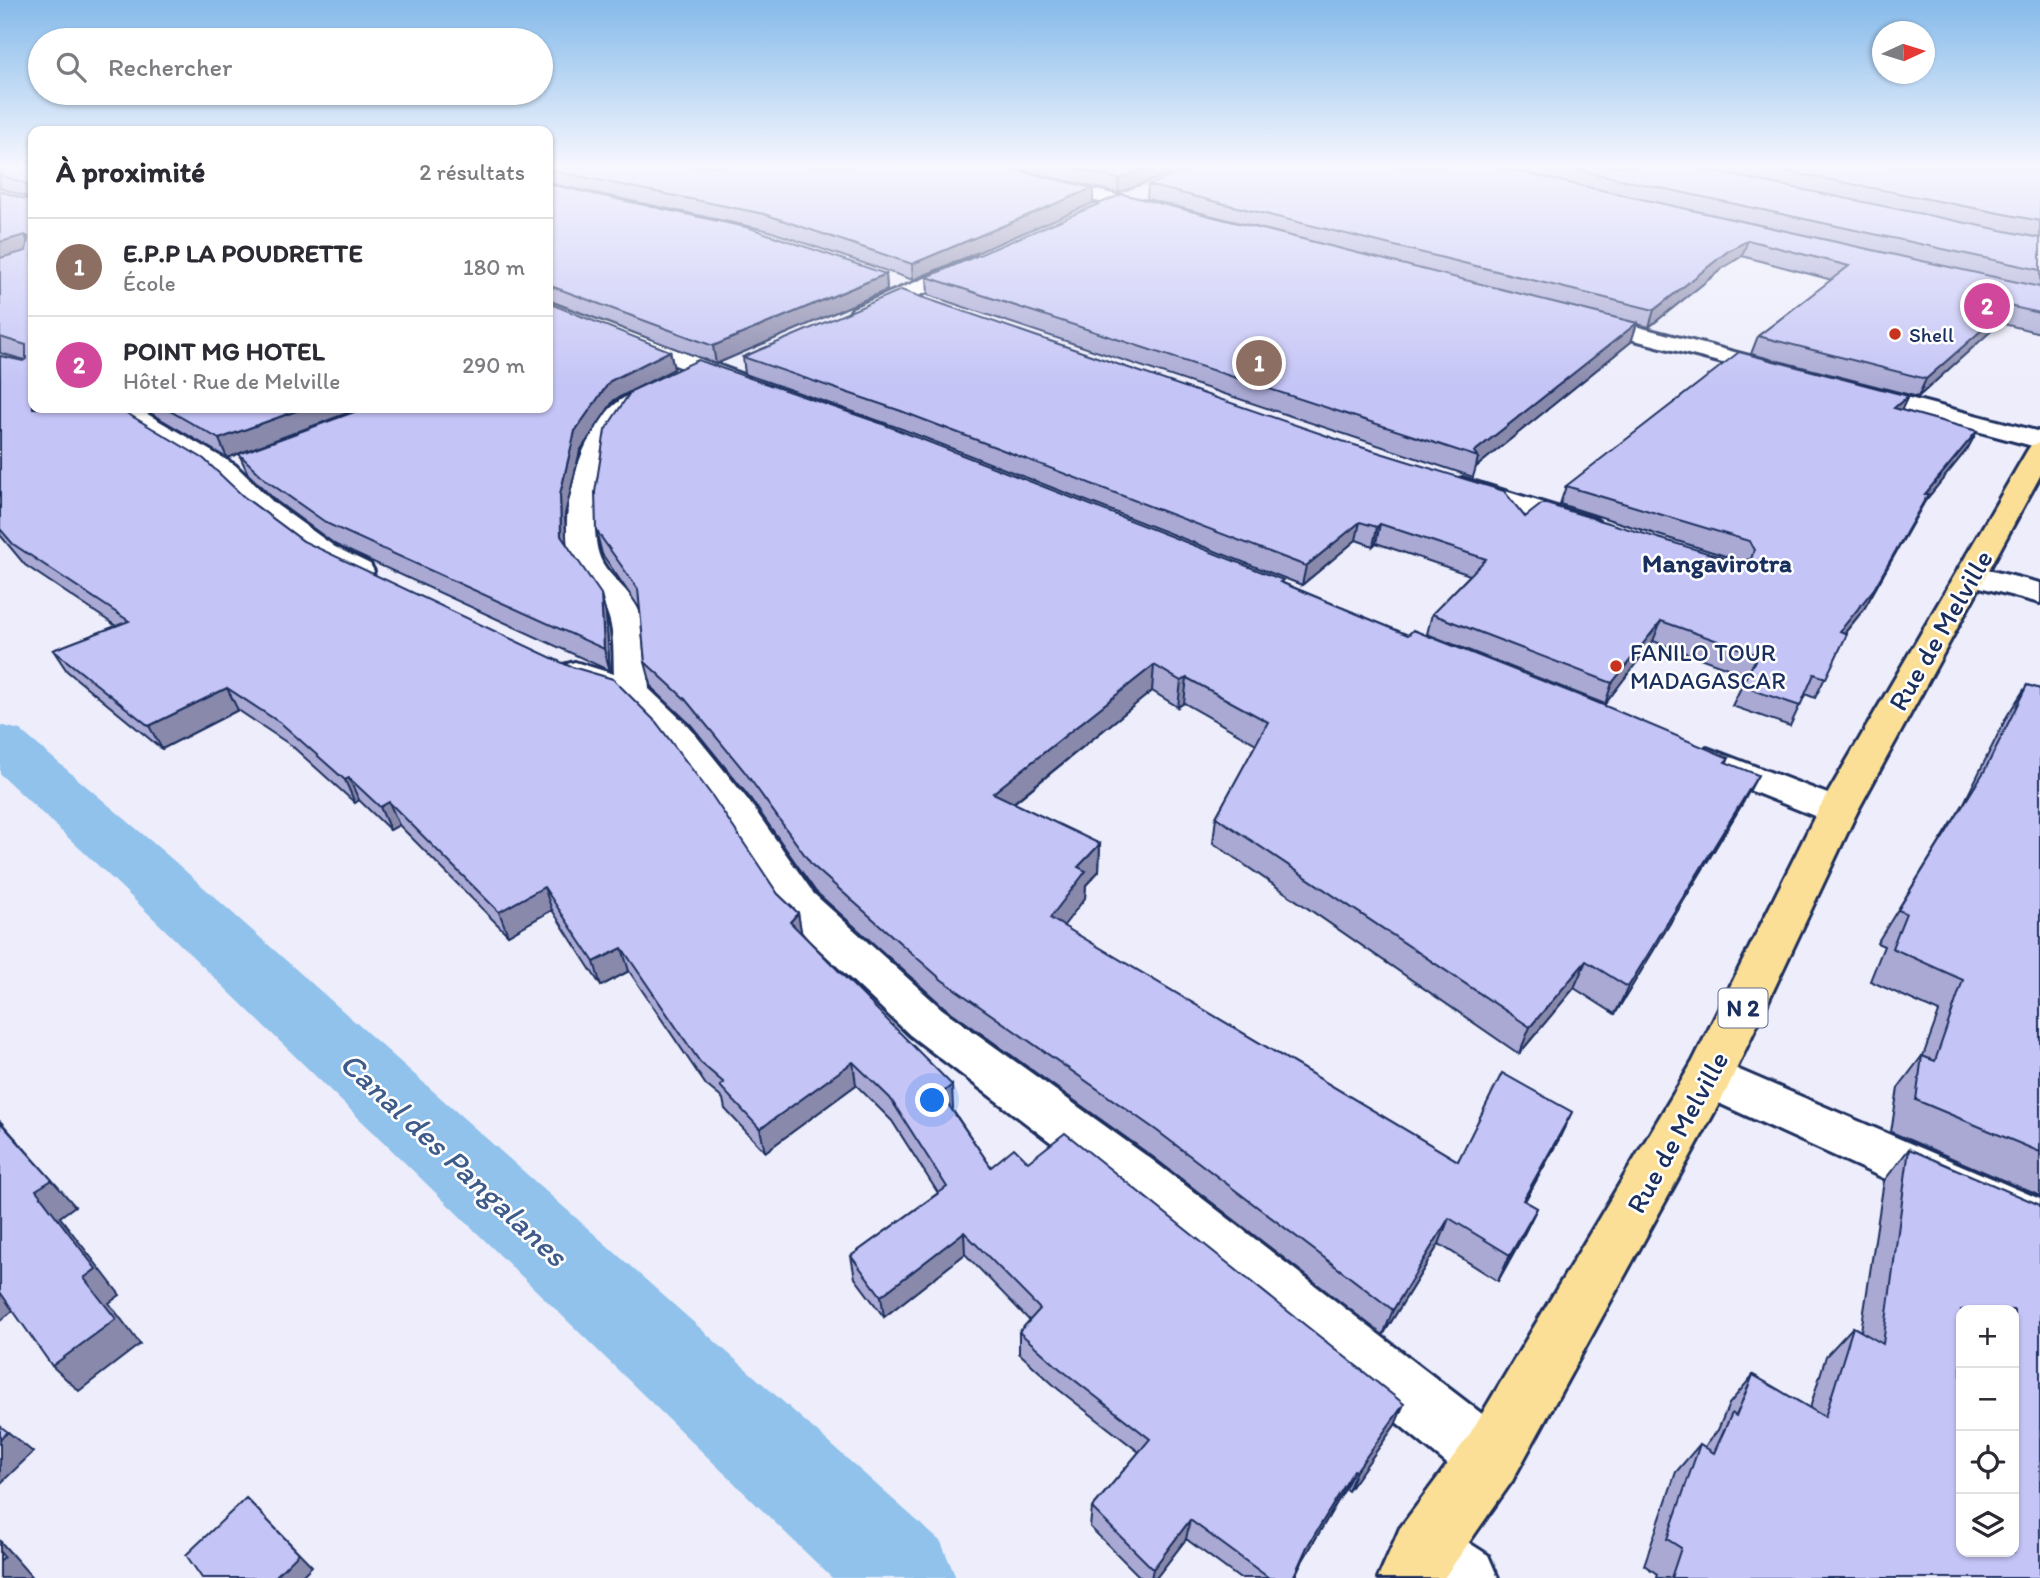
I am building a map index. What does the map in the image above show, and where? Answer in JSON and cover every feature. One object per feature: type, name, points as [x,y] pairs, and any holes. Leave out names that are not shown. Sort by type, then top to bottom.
[{"type":"main road","name":"Rue de Melville","points":[[1433,1569],[1490,1460],[1709,1077],[1837,812],[2040,451]]},
{"type":"street","points":[[841,321],[901,289],[998,253]]},
{"type":"street","points":[[901,289],[939,309]]},
{"type":"street","points":[[1567,315],[1797,376]]},
{"type":"street","points":[[553,322],[589,324],[700,375],[768,392]]},
{"type":"street","points":[[632,692],[625,614],[584,555],[583,515],[594,452],[625,406],[700,375]]},
{"type":"street","points":[[1837,386],[2040,440]]},
{"type":"street","points":[[129,413],[238,466],[264,509],[324,553],[393,588]]},
{"type":"street","points":[[1435,478],[1609,532]]},
{"type":"street","points":[[1972,575],[2040,593]]},
{"type":"street","points":[[540,656],[588,679],[632,692],[676,735],[734,809],[799,905],[926,1021],[1133,1175],[1490,1460]]},
{"type":"street","points":[[1682,750],[1837,812]]},
{"type":"street","points":[[1709,1077],[2040,1225]]},
{"type":"building","points":[[28,240],[28,413],[126,413],[204,459],[244,497],[303,541],[569,666],[613,679],[656,722],[713,797],[778,894],[798,913],[790,922],[952,1085],[941,1094],[991,1167],[1014,1148],[1028,1162],[1065,1133],[1404,1404],[1356,1471],[1354,1470],[1307,1547],[1293,1578],[1269,1578],[1190,1520],[1153,1569],[1092,1508],[1150,1439],[1059,1368],[1019,1332],[1040,1309],[964,1232],[881,1296],[851,1256],[947,1187],[890,1098],[853,1062],[760,1129],[720,1086],[724,1083],[700,1062],[622,948],[594,962],[544,887],[499,912],[389,802],[380,807],[282,724],[227,688],[149,726],[53,650],[129,621],[13,544],[0,529],[0,356],[23,361],[26,359],[26,345],[0,337],[0,258],[26,251]]},
{"type":"building","points":[[553,240],[784,240],[886,274],[713,346],[553,287]]},
{"type":"building","points":[[840,240],[970,240],[912,264]]},
{"type":"building","points":[[1015,240],[1304,240],[1637,323],[1474,452],[1478,457],[927,277]]},
{"type":"building","points":[[1369,240],[1826,240],[2040,287],[2040,313],[2009,306],[1926,379],[1758,336],[1849,266],[1748,240],[1728,251],[1654,310]]},
{"type":"building","points":[[1900,240],[2040,240],[2040,270]]},
{"type":"building","points":[[901,290],[1348,443],[1504,491],[1525,517],[1543,503],[1737,562],[1751,559],[1754,550],[1749,541],[1566,486],[1739,352],[1908,396],[1894,408],[1977,431],[1925,494],[1928,494],[1874,589],[1840,631],[1847,634],[1826,678],[1814,674],[1800,706],[1741,686],[1758,655],[1661,621],[1612,683],[1432,614],[1486,559],[1380,524],[1377,527],[1360,522],[1306,566],[901,411],[743,357]]},
{"type":"building","points":[[553,305],[670,351],[610,381],[575,431],[560,494],[561,536],[601,594],[604,649],[328,524],[267,481],[239,454],[351,413],[553,413]]},
{"type":"building","points":[[698,360],[880,423],[1283,580],[1280,582],[1408,635],[1413,630],[1596,702],[1729,758],[1725,762],[1758,775],[1628,987],[1586,961],[1530,1027],[1216,817],[1268,722],[1187,678],[1181,681],[1154,665],[993,793],[1100,844],[1078,867],[1086,871],[1050,918],[1458,1161],[1502,1073],[1572,1112],[1523,1200],[1537,1208],[1510,1255],[1449,1218],[1393,1310],[1156,1130],[942,980],[812,865],[745,772],[685,699],[645,662],[638,589],[596,530],[595,492],[605,430],[631,391]]},
{"type":"building","points":[[174,413],[290,413],[219,439]]},
{"type":"building","points":[[2027,685],[2040,689],[2040,1152],[1916,1100],[1922,1056],[1935,1061],[1963,980],[1892,948],[1906,913],[1898,910],[1985,770]]},
{"type":"building","points":[[0,1122],[52,1180],[36,1190],[96,1269],[84,1278],[116,1319],[52,1366],[0,1292]]},
{"type":"building","points":[[1909,1149],[2040,1205],[2040,1578],[1671,1578],[1681,1548],[1667,1539],[1700,1444],[1714,1453],[1732,1413],[1736,1416],[1753,1375],[1825,1417],[1853,1327],[1883,1344]]},
{"type":"building","points":[[0,1426],[8,1432],[0,1439]]},
{"type":"building","points":[[246,1498],[299,1553],[274,1578],[202,1578],[186,1555]]},
{"type":"waterway","name":"Canal des Pangalanes","points":[[0,743],[142,869],[905,1578]]},
{"type":"place","name":"POINT MG HOTEL","points":[[1987,306]]},
{"type":"place","name":"Shell","points":[[1895,334]]},
{"type":"place","name":"E.P.P LA POUDRETTE","points":[[1259,363]]},
{"type":"place","name":"FANILO TOUR MADAGASCAR","points":[[1616,666]]},
{"type":"district","name":"Mangavirotra","points":[[1717,563]]}]
